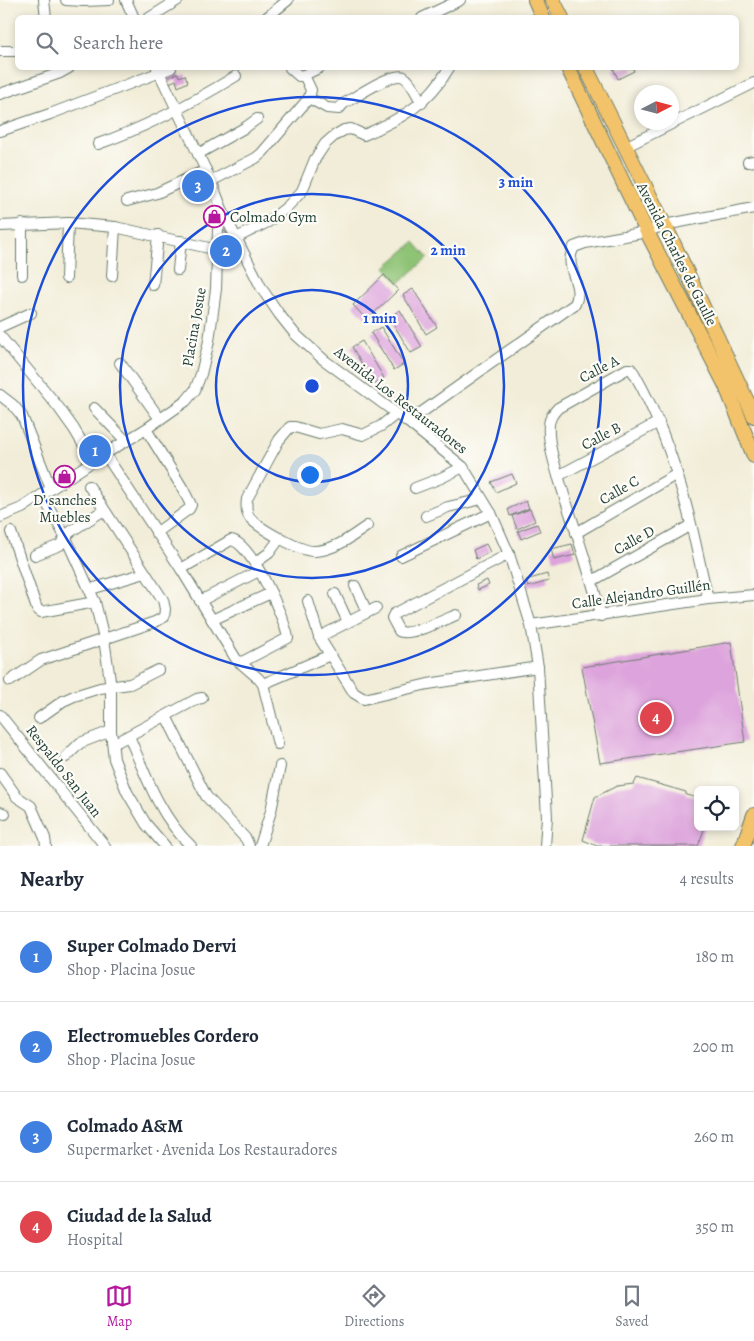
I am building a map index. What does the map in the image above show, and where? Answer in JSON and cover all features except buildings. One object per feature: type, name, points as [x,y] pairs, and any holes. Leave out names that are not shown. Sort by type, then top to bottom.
[{"type":"main road","points":[[535,0],[542,15]]},
{"type":"main road","points":[[553,0],[560,15]]},
{"type":"main road","name":"Avenida Charles de Gaulle","points":[[569,70],[647,232],[724,384],[754,456]]},
{"type":"main road","name":"Avenida Charles de Gaulle","points":[[587,70],[664,225],[754,416]]},
{"type":"main road","points":[[743,846],[754,815]]},
{"type":"street","points":[[44,0],[46,15]]},
{"type":"street","points":[[66,0],[109,0]]},
{"type":"street","points":[[126,0],[133,15]]},
{"type":"street","points":[[154,15],[178,0]]},
{"type":"street","points":[[270,15],[288,0]]},
{"type":"street","points":[[428,15],[460,0]]},
{"type":"street","points":[[444,7],[446,15]]},
{"type":"street","points":[[0,51],[15,51]]},
{"type":"street","points":[[0,94],[65,70]]},
{"type":"street","points":[[0,131],[50,114],[158,70]]},
{"type":"street","name":"Avenida Los Restauradores","points":[[158,70],[206,170],[224,214],[262,289],[278,314],[295,334],[324,360],[408,422],[463,467],[491,513],[509,554],[532,625],[538,667],[547,817],[545,846]]},
{"type":"street","points":[[292,70],[299,76],[315,70]]},
{"type":"street","points":[[236,238],[268,222],[287,207],[302,191],[315,159],[325,144],[334,136],[344,130],[351,129],[364,135],[397,120],[422,103],[448,70]]},
{"type":"street","points":[[211,181],[259,156],[309,98],[311,90],[304,75]]},
{"type":"street","points":[[98,144],[128,134],[177,111],[236,76]]},
{"type":"street","points":[[309,98],[327,108],[339,109],[343,104],[388,79],[399,76],[405,78],[422,103]]},
{"type":"street","points":[[625,147],[754,83]]},
{"type":"street","points":[[198,154],[246,127],[256,119]]},
{"type":"street","points":[[127,201],[156,193],[206,170]]},
{"type":"street","points":[[408,422],[575,304],[578,292],[570,263],[570,254],[574,247],[585,243],[647,232],[664,225],[754,208]]},
{"type":"street","name":"Placina Josue","points":[[0,516],[22,508],[93,461],[126,442],[186,400],[195,390],[210,341],[216,289],[218,230],[224,214]]},
{"type":"street","points":[[0,226],[68,223],[115,227],[158,235],[218,250]]},
{"type":"street","points":[[66,278],[68,223]]},
{"type":"street","points":[[22,224],[22,274]]},
{"type":"street","points":[[112,276],[115,227]]},
{"type":"street","points":[[153,285],[158,235]]},
{"type":"street","points":[[178,270],[181,241]]},
{"type":"street","points":[[0,327],[31,313]]},
{"type":"street","points":[[0,336],[59,408],[93,461]]},
{"type":"street","points":[[120,363],[160,419]]},
{"type":"street","name":"Calle A","points":[[601,616],[592,581],[558,476],[549,433],[551,416],[558,408],[627,369],[631,369],[634,373],[649,398],[659,422],[677,474],[708,599]]},
{"type":"street","points":[[0,395],[22,416],[52,489]]},
{"type":"street","points":[[94,408],[126,442]]},
{"type":"street","points":[[367,526],[342,543],[327,549],[302,550],[251,519],[246,506],[247,500],[279,440],[288,429],[295,427],[319,434],[342,429],[363,435],[381,426],[396,414]]},
{"type":"street","name":"Calle B","points":[[558,476],[659,422]]},
{"type":"street","points":[[146,429],[190,501],[190,509],[156,533]]},
{"type":"street","points":[[105,454],[181,568],[232,654],[263,684],[278,744]]},
{"type":"street","points":[[415,488],[463,467]]},
{"type":"street","name":"Calle C","points":[[576,532],[677,474]]},
{"type":"street","points":[[10,681],[41,660],[155,622],[164,617],[163,600],[89,486]]},
{"type":"street","points":[[42,496],[66,538],[95,602],[104,639],[111,687],[111,731],[114,759],[128,792],[146,824],[165,846]]},
{"type":"street","points":[[426,516],[448,507],[482,499]]},
{"type":"street","points":[[35,555],[60,545],[70,532],[104,510]]},
{"type":"street","points":[[401,556],[491,513]]},
{"type":"street","name":"Calle D","points":[[592,581],[691,525]]},
{"type":"street","points":[[11,532],[37,609],[41,612],[95,602]]},
{"type":"street","points":[[200,601],[257,567],[280,538]]},
{"type":"street","points":[[181,568],[231,540],[237,541],[257,567],[271,593],[288,638],[240,663]]},
{"type":"street","points":[[456,615],[431,626],[405,634],[399,631],[392,618],[394,614],[509,554]]},
{"type":"street","points":[[90,589],[145,573]]},
{"type":"street","points":[[319,637],[372,610],[355,586]]},
{"type":"street","points":[[212,620],[271,593]]},
{"type":"street","points":[[335,594],[348,622]]},
{"type":"street","name":"Calle Alejandro Guillén","points":[[532,625],[708,599],[754,595]]},
{"type":"street","points":[[308,601],[319,637],[354,693],[366,700],[428,684],[538,667]]},
{"type":"street","points":[[263,684],[330,655]]},
{"type":"street","points":[[39,718],[68,698],[130,684],[158,670]]},
{"type":"street","points":[[113,744],[202,698]]},
{"type":"street","name":"Respaldo San Juan","points":[[0,715],[105,846]]},
{"type":"street","points":[[166,716],[206,796],[246,839],[249,846]]},
{"type":"street","points":[[66,757],[80,744],[111,731]]},
{"type":"street","points":[[129,736],[150,788],[178,835],[190,846]]},
{"type":"street","points":[[260,846],[271,811],[280,766]]},
{"type":"street","points":[[0,773],[17,797],[30,806],[45,838],[46,846]]},
{"type":"green space","points":[[414,242],[428,258],[399,283],[385,267]]},
{"type":"place","name":"Colmado A&M","points":[[198,186]]},
{"type":"place","name":"Colmado Gym","points":[[214,217]]},
{"type":"place","name":"Electromuebles Cordero","points":[[226,251]]},
{"type":"place","name":"Super Colmado Dervi","points":[[95,451]]},
{"type":"place","name":"D’ sanches Muebles","points":[[65,477]]},
{"type":"place","name":"Ciudad de la Salud","points":[[656,718]]}]
